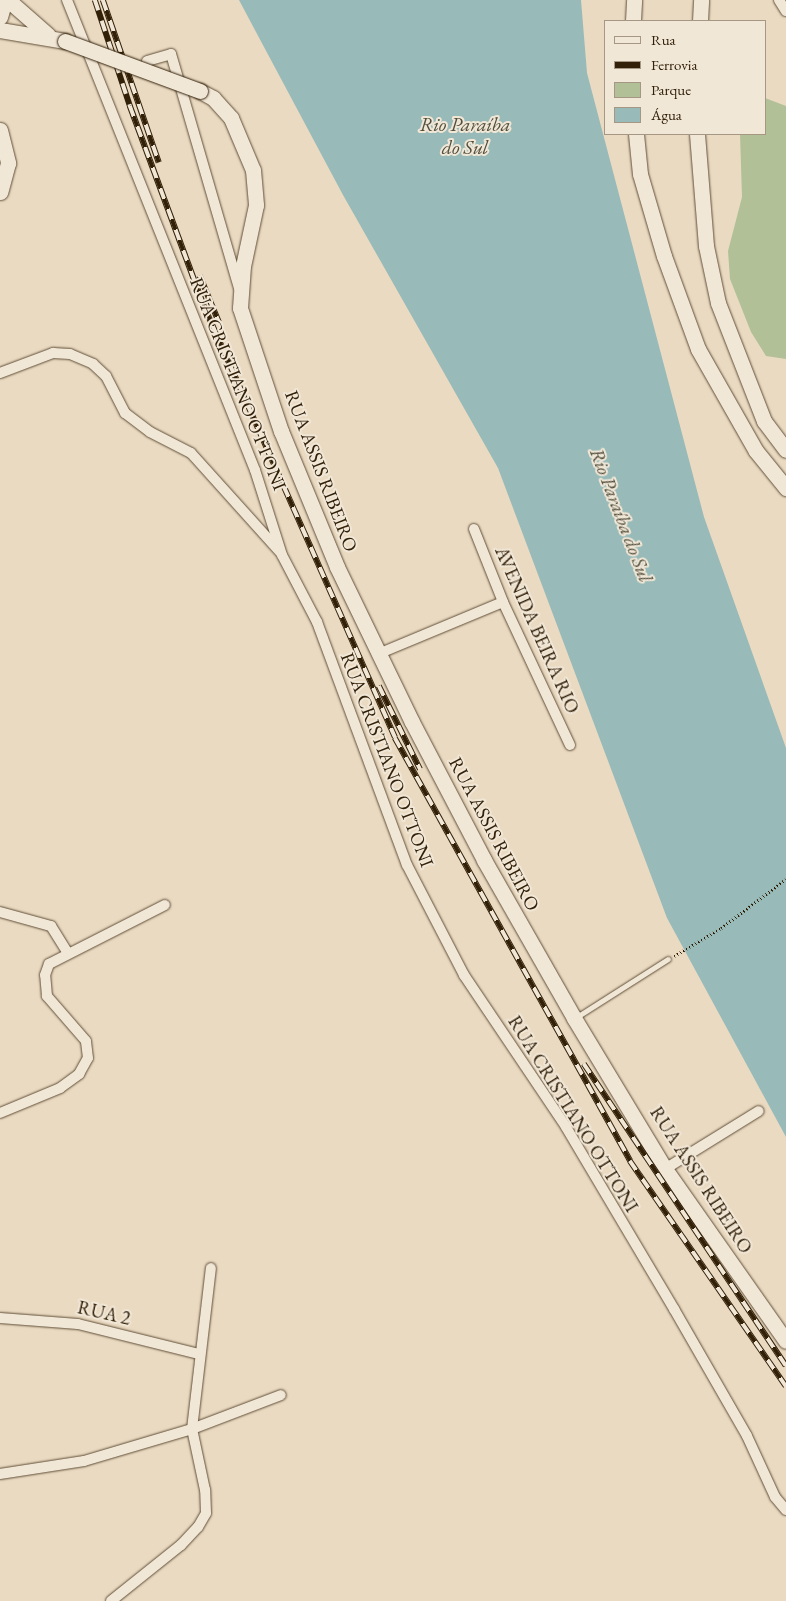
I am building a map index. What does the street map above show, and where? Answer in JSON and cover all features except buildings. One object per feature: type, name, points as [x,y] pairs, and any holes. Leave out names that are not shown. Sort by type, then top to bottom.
[{"type":"street","points":[[0,18],[6,0],[37,28],[58,39]]},
{"type":"street","name":"RUA CRISTIANO OTTONI","points":[[67,0],[255,470],[282,555],[316,622],[377,791],[426,904],[464,975],[566,1127],[674,1309],[746,1436],[775,1497],[786,1510]]},
{"type":"street","points":[[633,20],[634,0]]},
{"type":"street","points":[[700,20],[701,0]]},
{"type":"street","points":[[779,0],[786,11]]},
{"type":"street","points":[[0,30],[58,39]]},
{"type":"street","name":"RUA ASSIS RIBEIRO","points":[[58,39],[200,91],[213,98],[232,118],[253,170],[256,205],[240,291],[240,308],[281,430],[337,567],[378,654],[484,860],[574,1018],[665,1169],[786,1342]]},
{"type":"street","points":[[147,61],[171,54],[240,291]]},
{"type":"street","points":[[0,130],[8,163],[0,192]]},
{"type":"street","points":[[636,135],[643,183],[664,256],[698,349],[756,451],[786,488]]},
{"type":"street","points":[[697,135],[706,246],[718,303],[764,421],[786,450]]},
{"type":"street","points":[[0,373],[53,353],[70,354],[93,364],[106,376],[125,414],[150,432],[191,453],[282,555]]},
{"type":"street","name":"AVENIDA BEIRA RIO","points":[[474,529],[503,602],[570,746]]},
{"type":"street","points":[[378,654],[503,602]]},
{"type":"street","points":[[0,1113],[60,1088],[85,1066],[89,1050],[86,1041],[50,1003],[45,985],[49,964],[67,952],[165,905]]},
{"type":"street","points":[[0,912],[51,926],[67,952]]},
{"type":"street","points":[[665,1169],[759,1111]]},
{"type":"street","points":[[110,1601],[181,1545],[204,1519],[205,1490],[192,1429],[199,1354],[211,1268]]},
{"type":"street","name":"RUA 2","points":[[0,1318],[78,1324],[199,1354]]},
{"type":"street","points":[[0,1474],[76,1463],[192,1429],[281,1395]]},
{"type":"lane","points":[[574,1018],[668,959]]},
{"type":"path","points":[[668,959],[721,928],[786,880]]},
{"type":"green space","points":[[766,98],[786,106],[786,359],[766,356],[751,332],[730,279],[728,251],[742,197],[740,135],[766,135]]},
{"type":"water","name":"Rio Paraíba do Sul","points":[[239,0],[581,0],[587,73],[704,517],[786,748],[786,1137],[667,918],[498,468],[343,195]]},
{"type":"railway","points":[[95,0],[130,106],[204,306],[395,738],[630,1161],[786,1386]]},
{"type":"railway","points":[[103,0],[159,163]]},
{"type":"railway","points":[[200,276],[219,322]]},
{"type":"railway","points":[[379,686],[420,769]]},
{"type":"railway","points":[[584,1064],[786,1366]]}]
